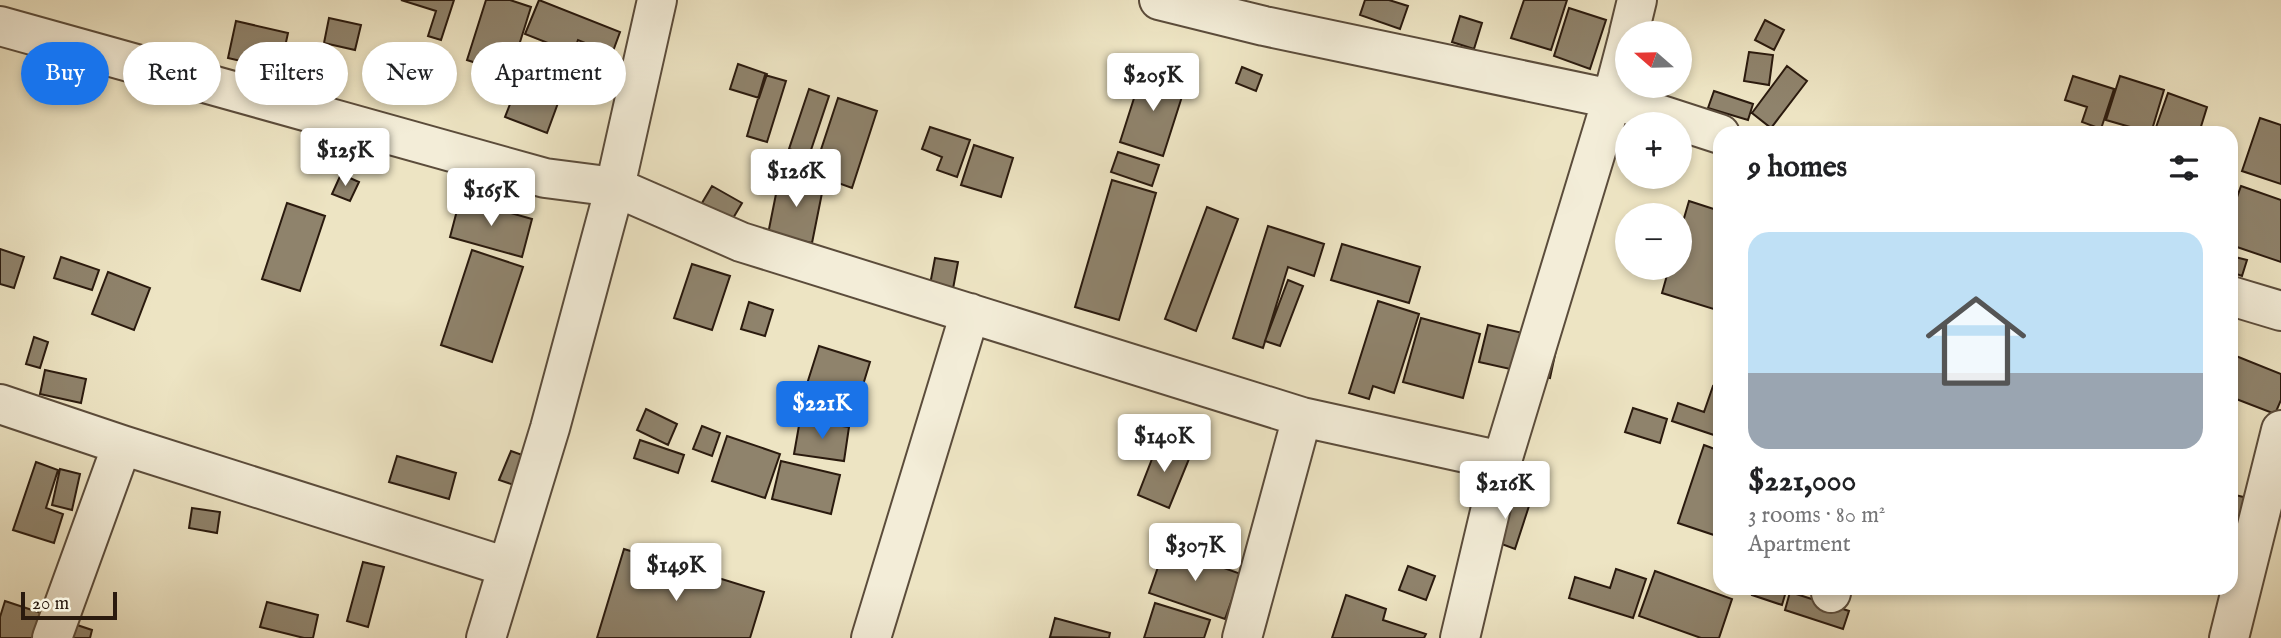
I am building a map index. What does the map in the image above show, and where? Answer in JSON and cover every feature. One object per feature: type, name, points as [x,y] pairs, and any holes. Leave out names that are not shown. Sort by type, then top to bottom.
[{"type":"street","points":[[486,638],[550,428],[615,187],[657,0]]},
{"type":"street","points":[[1158,0],[1264,26],[1612,99],[1713,132]]},
{"type":"street","points":[[1632,21],[1637,0]]},
{"type":"street","points":[[0,26],[545,178],[615,187],[741,242],[1302,417],[1502,461]]},
{"type":"street","points":[[1460,638],[1502,461],[1615,87]]},
{"type":"street","points":[[2238,298],[2281,311]]},
{"type":"street","points":[[871,638],[970,313]]},
{"type":"street","points":[[0,404],[507,567]]},
{"type":"street","points":[[1242,638],[1302,417]]},
{"type":"street","points":[[2229,638],[2281,430]]},
{"type":"street","points":[[52,638],[122,445]]},
{"type":"building","points":[[401,0],[454,0],[441,40],[428,36],[436,11]]},
{"type":"building","points":[[486,0],[510,0],[531,7],[520,42],[473,42]]},
{"type":"building","points":[[539,0],[620,32],[616,42],[545,42],[525,34]]},
{"type":"building","points":[[1365,0],[1389,0],[1408,6],[1400,29],[1360,15]]},
{"type":"building","points":[[1524,0],[1567,0],[1551,50],[1511,38]]},
{"type":"building","points":[[1569,8],[1606,20],[1590,69],[1554,56]]},
{"type":"building","points":[[1460,16],[1482,23],[1474,49],[1452,42]]},
{"type":"building","points":[[329,18],[361,25],[355,50],[348,48],[348,42],[324,42]]},
{"type":"building","points":[[1765,20],[1784,30],[1774,50],[1755,40]]},
{"type":"building","points":[[236,21],[288,33],[286,42],[235,42],[235,60],[228,58]]},
{"type":"building","points":[[1749,52],[1773,55],[1769,85],[1744,81]]},
{"type":"building","points":[[738,64],[767,74],[759,98],[730,89]]},
{"type":"building","points":[[1787,66],[1807,81],[1773,126],[1768,126],[1752,113]]},
{"type":"building","points":[[1242,67],[1262,75],[1256,91],[1236,83]]},
{"type":"building","points":[[1143,70],[1186,84],[1163,156],[1120,142]]},
{"type":"building","points":[[765,75],[786,81],[767,142],[747,136]]},
{"type":"building","points":[[2073,76],[2114,89],[2102,126],[2082,122],[2087,107],[2065,100]]},
{"type":"building","points":[[2120,76],[2164,90],[2153,126],[2127,126],[2106,120]]},
{"type":"building","points":[[809,89],[829,96],[809,156],[789,149]]},
{"type":"building","points":[[1714,91],[1753,104],[1748,120],[1708,108]]},
{"type":"building","points":[[2168,93],[2207,107],[2201,126],[2156,126]]},
{"type":"building","points":[[838,98],[877,111],[852,188],[813,174]]},
{"type":"building","points":[[510,105],[557,105],[547,133],[505,117]]},
{"type":"building","points":[[2260,118],[2281,125],[2281,184],[2242,171]]},
{"type":"building","points":[[930,127],[970,140],[957,177],[937,170],[942,157],[922,149]]},
{"type":"building","points":[[974,145],[1013,158],[1001,197],[961,185]]},
{"type":"building","points":[[1118,152],[1159,165],[1152,186],[1111,172]]},
{"type":"building","points":[[341,174],[359,182],[350,201],[332,194]]},
{"type":"building","points":[[780,174],[824,183],[812,243],[768,234]]},
{"type":"building","points":[[1112,180],[1156,193],[1119,320],[1075,307]]},
{"type":"building","points":[[712,186],[742,203],[732,220],[702,203]]},
{"type":"building","points":[[2241,186],[2281,200],[2281,262],[2238,247],[2238,194]]},
{"type":"building","points":[[460,199],[532,219],[522,257],[450,237]]},
{"type":"building","points":[[1689,201],[1713,209],[1713,309],[1662,293],[1666,280],[1692,280],[1692,203]]},
{"type":"building","points":[[287,203],[325,216],[300,291],[262,279]]},
{"type":"building","points":[[1207,207],[1238,219],[1196,331],[1165,319]]},
{"type":"building","points":[[1268,226],[1324,244],[1314,276],[1288,267],[1263,348],[1233,338]]},
{"type":"building","points":[[1342,244],[1420,267],[1409,303],[1331,280]]},
{"type":"building","points":[[0,249],[24,257],[14,288],[0,284]]},
{"type":"building","points":[[472,250],[523,267],[492,362],[441,345]]},
{"type":"building","points":[[61,257],[99,270],[92,290],[54,278]]},
{"type":"building","points":[[935,258],[958,262],[952,294],[929,290]]},
{"type":"building","points":[[2238,258],[2247,260],[2242,276],[2238,275]]},
{"type":"building","points":[[692,264],[730,276],[712,330],[674,318]]},
{"type":"building","points":[[108,272],[150,288],[134,330],[92,314]]},
{"type":"building","points":[[1288,280],[1303,286],[1280,346],[1265,341]]},
{"type":"building","points":[[1378,301],[1419,314],[1394,393],[1373,386],[1369,399],[1349,393]]},
{"type":"building","points":[[749,302],[773,310],[765,336],[741,329]]},
{"type":"building","points":[[1421,318],[1480,334],[1463,398],[1403,382]]},
{"type":"building","points":[[1488,325],[1558,341],[1550,378],[1479,362]]},
{"type":"building","points":[[34,337],[48,342],[40,368],[26,364]]},
{"type":"building","points":[[819,346],[870,362],[852,421],[800,406]]},
{"type":"building","points":[[2238,357],[2281,374],[2281,400],[2275,414],[2238,400]]},
{"type":"building","points":[[45,370],[86,379],[81,403],[40,394]]},
{"type":"building","points":[[1713,386],[1713,435],[1672,421],[1678,403],[1704,412]]},
{"type":"building","points":[[1633,408],[1667,419],[1660,443],[1625,432]]},
{"type":"building","points":[[646,409],[677,424],[668,445],[637,430]]},
{"type":"building","points":[[800,420],[849,427],[844,461],[794,454]]},
{"type":"building","points":[[702,426],[720,433],[712,456],[693,449]]},
{"type":"building","points":[[727,436],[780,454],[765,498],[712,481]]},
{"type":"building","points":[[640,440],[684,455],[678,473],[634,458]]},
{"type":"building","points":[[1159,441],[1191,454],[1169,508],[1138,495]]},
{"type":"building","points":[[1704,445],[1713,448],[1713,535],[1678,523]]},
{"type":"building","points":[[511,451],[528,457],[517,486],[499,480]]},
{"type":"building","points":[[397,456],[456,473],[449,499],[389,482]]},
{"type":"building","points":[[781,461],[840,475],[831,514],[772,499]]},
{"type":"building","points":[[36,462],[58,470],[46,508],[63,514],[54,543],[13,530]]},
{"type":"building","points":[[60,469],[80,474],[72,510],[52,505]]},
{"type":"building","points":[[1494,494],[1529,506],[1515,549],[1480,536]]},
{"type":"building","points":[[2238,496],[2256,500],[2251,523],[2238,520]]},
{"type":"building","points":[[192,508],[220,512],[217,533],[189,528]]},
{"type":"building","points":[[1165,547],[1241,574],[1225,619],[1149,593]]},
{"type":"building","points":[[624,549],[764,592],[750,638],[597,638]]},
{"type":"building","points":[[363,562],[384,567],[368,627],[347,621]]},
{"type":"building","points":[[1408,566],[1435,576],[1426,600],[1399,590]]},
{"type":"building","points":[[1616,569],[1646,579],[1633,618],[1569,598],[1575,577],[1610,588]]},
{"type":"building","points":[[1655,571],[1713,592],[1713,595],[1732,599],[1719,638],[1701,638],[1639,616]]},
{"type":"building","points":[[1346,595],[1386,609],[1383,620],[1426,634],[1424,638],[1332,638]]},
{"type":"building","points":[[1752,595],[1785,595],[1782,605]]},
{"type":"building","points":[[1789,595],[1799,595],[1849,611],[1843,629],[1785,610]]},
{"type":"building","points":[[5,601],[92,630],[90,638],[0,638],[0,617]]},
{"type":"building","points":[[267,602],[318,615],[313,638],[260,627]]},
{"type":"building","points":[[1155,603],[1210,620],[1204,638],[1144,638]]},
{"type":"building","points":[[1055,618],[1110,633],[1109,638],[1050,637]]}]
